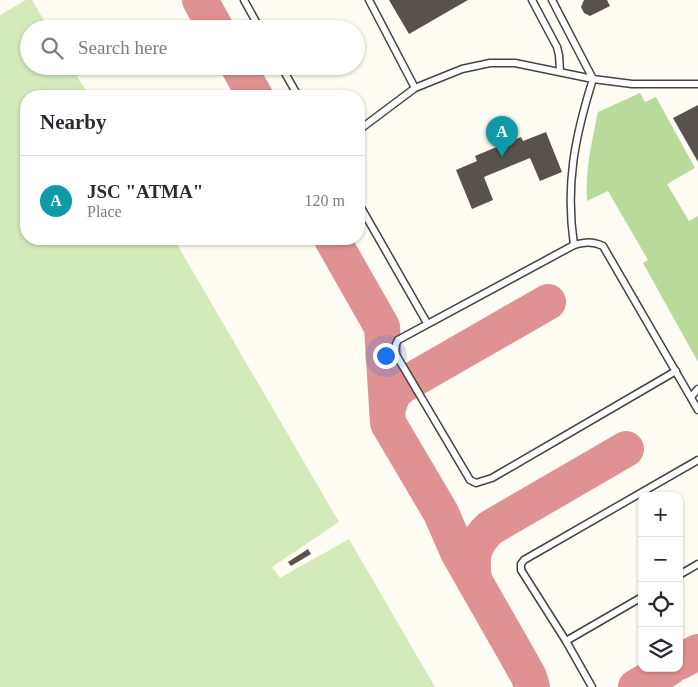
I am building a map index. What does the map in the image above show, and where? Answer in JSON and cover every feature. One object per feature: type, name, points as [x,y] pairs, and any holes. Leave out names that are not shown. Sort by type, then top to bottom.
[{"type":"lane","points":[[244,0],[255,20]]},
{"type":"lane","points":[[369,0],[415,88]]},
{"type":"lane","points":[[532,0],[557,47],[560,71]]},
{"type":"lane","points":[[552,0],[593,79],[573,157],[570,186],[571,229],[574,245]]},
{"type":"lane","points":[[365,126],[415,88],[462,69],[490,63],[515,63],[593,79],[632,84],[698,84]]},
{"type":"lane","points":[[286,75],[295,90]]},
{"type":"lane","points":[[365,214],[427,323]]},
{"type":"lane","points":[[676,371],[492,478],[476,483],[466,475],[395,353],[398,340],[427,323],[574,245],[587,242],[596,243],[603,246],[676,371],[698,410]]},
{"type":"lane","points":[[691,397],[698,389]]},
{"type":"lane","points":[[592,687],[566,641],[521,570],[521,564],[524,560],[698,460]]},
{"type":"lane","points":[[683,573],[698,564]]},
{"type":"lane","points":[[566,641],[638,599]]},
{"type":"green space","points":[[26,0],[32,0],[44,20],[20,20],[20,75],[76,75],[85,90],[20,90],[20,245],[177,245],[339,522],[272,567],[280,578],[349,539],[435,687],[0,687],[0,15]]},
{"type":"green space","points":[[640,93],[645,102],[656,97],[695,168],[667,184],[689,221],[698,216],[698,362],[643,263],[648,260],[608,191],[587,201],[588,167],[598,112]]},
{"type":"building","points":[[389,0],[468,0],[409,34]]},
{"type":"building","points":[[584,0],[607,0],[610,6],[590,16],[584,13],[581,7]]},
{"type":"building","points":[[698,105],[698,162],[673,118]]},
{"type":"building","points":[[546,132],[562,172],[540,181],[530,158],[484,177],[493,200],[472,209],[456,170],[477,161],[475,156],[521,137],[523,141]]},
{"type":"building","points":[[308,549],[311,554],[291,566],[288,562]]},
{"type":"taxiway","points":[[200,0],[211,20]]},
{"type":"taxiway","points":[[243,75],[252,90]]},
{"type":"taxiway","points":[[335,245],[382,327],[388,423],[441,513],[458,552],[529,677],[532,687]]},
{"type":"taxiway","points":[[387,410],[393,394],[400,387],[548,302]]},
{"type":"taxiway","points":[[474,580],[474,552],[479,540],[490,528],[626,449]]},
{"type":"taxiway","points":[[683,660],[698,652]]},
{"type":"taxiway","points":[[636,687],[662,672]]},
{"type":"place","name":"JSC \"ATMA\"","points":[[502,157]]}]
